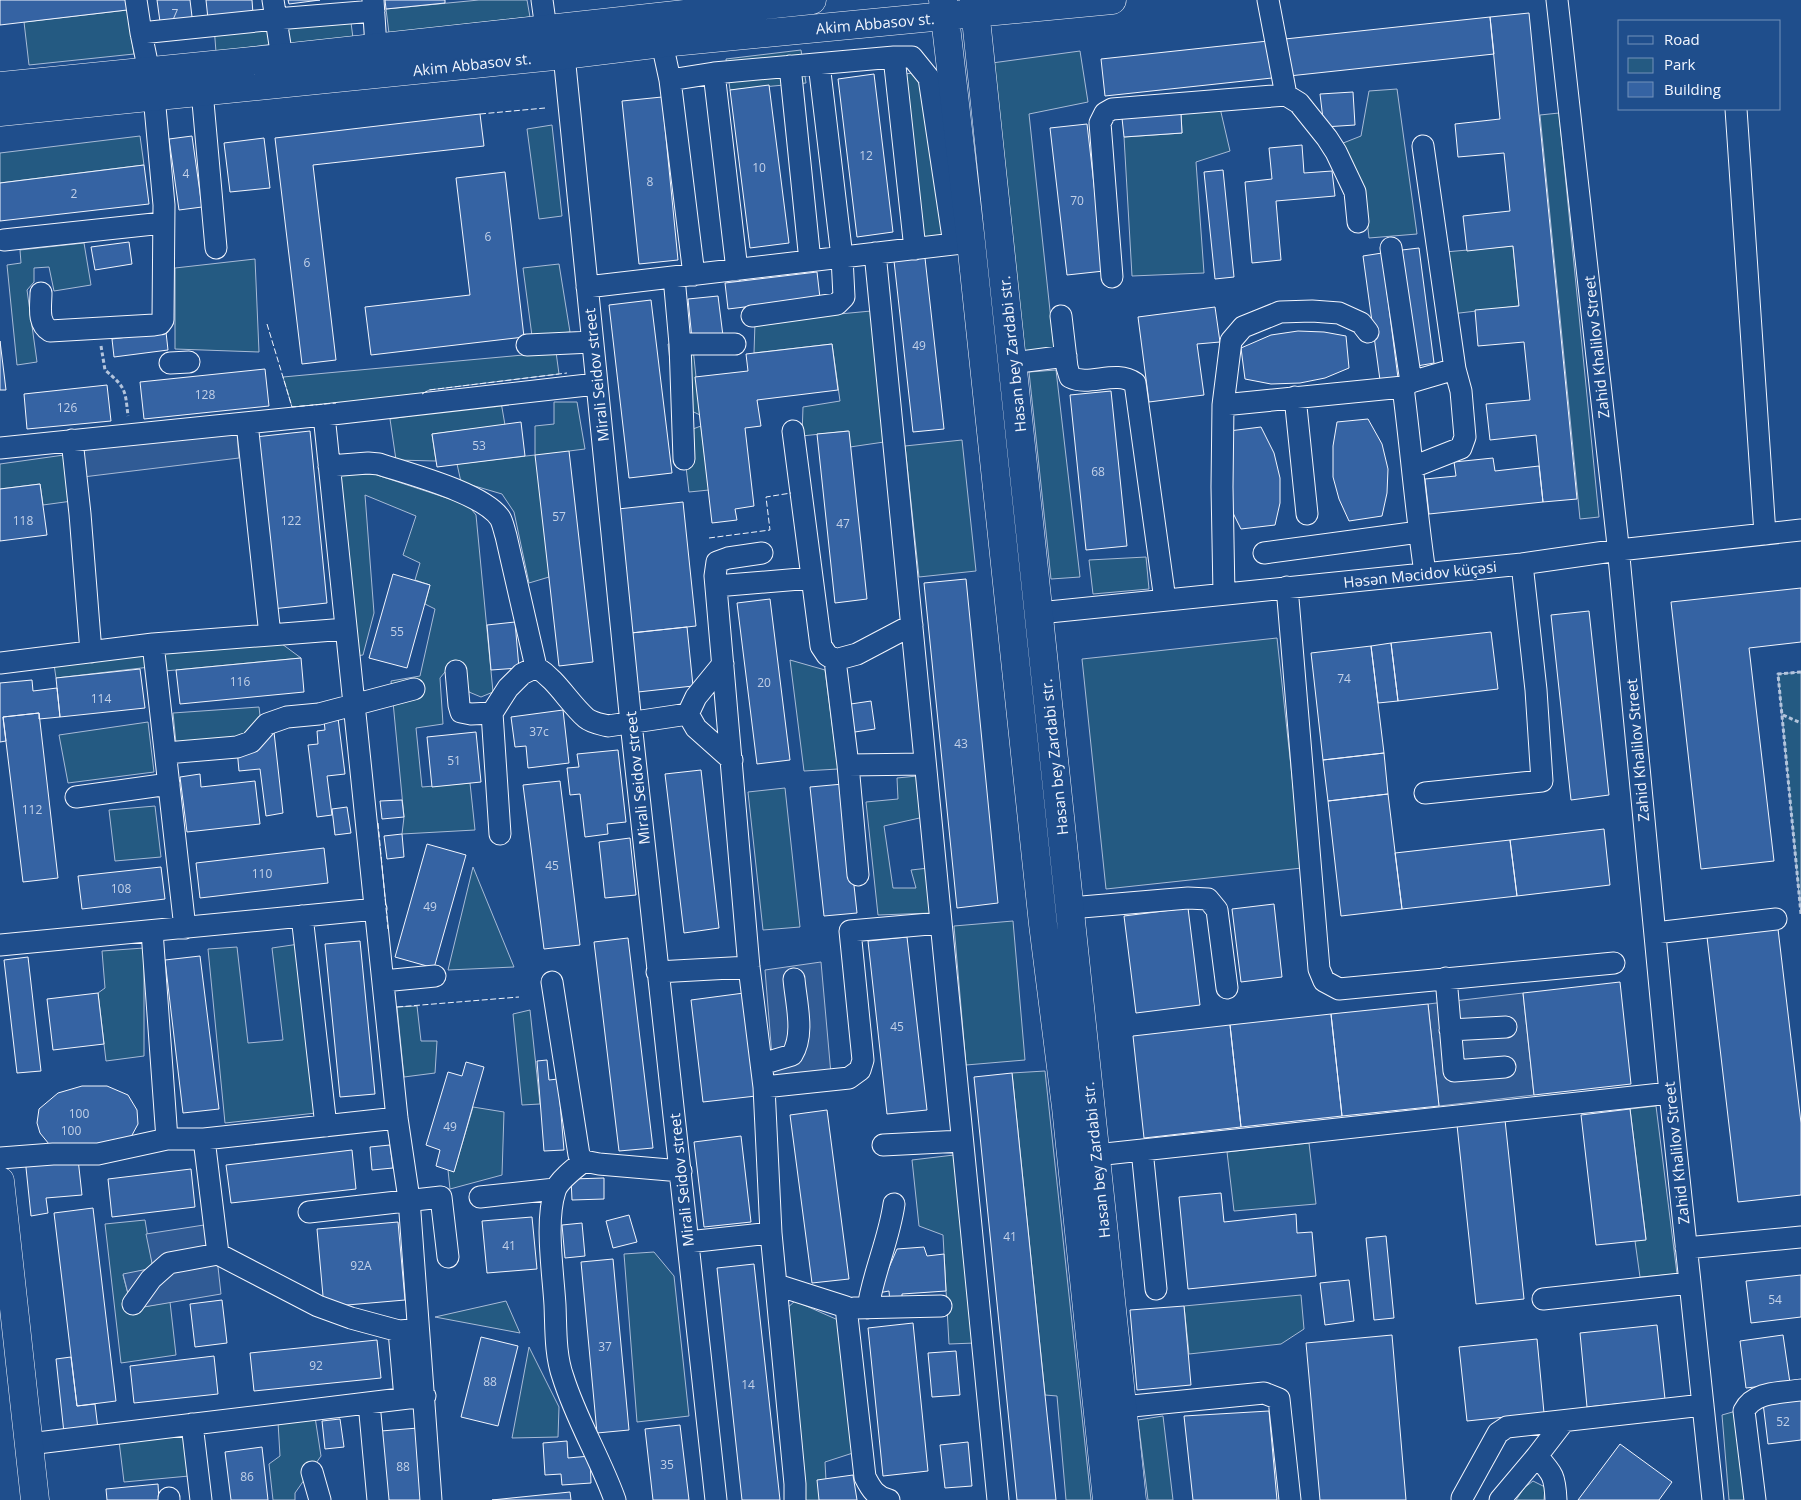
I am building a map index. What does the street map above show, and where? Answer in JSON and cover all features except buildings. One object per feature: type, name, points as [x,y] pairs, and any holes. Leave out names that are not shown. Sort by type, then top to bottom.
[{"type":"main road","name":"Akim Abbasov st.","points":[[0,112],[282,58],[546,29],[657,8],[812,0]]},
{"type":"main road","points":[[975,7],[1112,0]]},
{"type":"main road","name":"Akim Abbasov st.","points":[[0,86],[151,83],[202,91],[564,55],[944,8],[975,7]]},
{"type":"main road","name":"Hasan bey Zardabi str.","points":[[975,7],[1132,1500]]},
{"type":"main road","points":[[657,8],[662,43]]},
{"type":"main road","name":"Hasan bey Zardabi str.","points":[[944,8],[962,243],[1066,1107],[1107,1500]]},
{"type":"main road","points":[[0,1181],[8,1335],[29,1444],[35,1500]]},
{"type":"street","points":[[41,293],[41,321],[44,327],[50,331],[154,325],[160,324],[163,320],[164,205],[151,83],[136,0]]},
{"type":"street","points":[[542,0],[546,29]]},
{"type":"street","points":[[1268,0],[1286,95]]},
{"type":"street","name":"Zahid Khalilov Street","points":[[1557,0],[1619,550],[1670,1093],[1713,1500]]},
{"type":"street","points":[[141,33],[274,10],[373,6],[376,47]]},
{"type":"street","points":[[274,10],[282,58]]},
{"type":"street","points":[[662,43],[670,80],[684,276],[680,344],[684,459]]},
{"type":"street","name":"Mirali Seidov street","points":[[564,55],[657,972],[716,1500]]},
{"type":"street","points":[[894,57],[915,249]]},
{"type":"street","points":[[587,287],[962,243],[929,78],[912,57],[714,73],[670,80]]},
{"type":"street","points":[[752,316],[837,304],[844,297],[842,257],[819,64]]},
{"type":"street","points":[[790,66],[810,261]]},
{"type":"street","points":[[714,73],[737,270]]},
{"type":"street","points":[[202,91],[216,248]]},
{"type":"street","points":[[1112,277],[1100,123],[1105,112],[1112,109],[1286,95],[1299,103],[1336,152],[1355,192],[1358,222]]},
{"type":"street","points":[[1736,110],[1765,534]]},
{"type":"street","points":[[1413,467],[1461,448],[1465,437],[1461,392],[1455,369],[1423,146]]},
{"type":"street","points":[[4,240],[163,223]]},
{"type":"street","points":[[1391,248],[1407,384],[1419,532],[1425,573]]},
{"type":"street","points":[[874,253],[998,1500]]},
{"type":"street","points":[[1224,594],[1223,405],[1231,341],[1243,327],[1280,312],[1312,311],[1339,313],[1362,323],[1368,332]]},
{"type":"street","points":[[1062,316],[1070,377],[1077,380],[1111,377],[1128,378],[1135,383],[1165,600]]},
{"type":"street","points":[[527,345],[592,342]]},
{"type":"street","points":[[680,344],[735,344]]},
{"type":"street","points":[[1012,363],[1066,356]]},
{"type":"street","points":[[1223,405],[1407,384],[1455,369]]},
{"type":"street","points":[[0,448],[324,415],[596,384]]},
{"type":"street","points":[[1295,398],[1307,514]]},
{"type":"street","points":[[324,415],[383,981],[409,1200],[409,1330],[415,1397],[431,1500]]},
{"type":"street","points":[[247,423],[270,635]]},
{"type":"street","points":[[793,431],[821,646],[827,655],[835,660],[857,654],[912,624]]},
{"type":"street","points":[[72,440],[91,652]]},
{"type":"street","points":[[329,466],[379,464],[465,493],[487,504],[500,518],[506,536],[536,667],[546,673],[587,718],[597,724],[608,726],[688,714]]},
{"type":"street","name":"Həsən Məcidov küçəsi","points":[[1039,613],[1522,564],[1619,550],[1801,530]]},
{"type":"street","points":[[1264,553],[1419,532]]},
{"type":"street","points":[[762,554],[728,558],[717,562],[715,576],[749,967],[764,1087],[771,1233],[795,1500]]},
{"type":"street","points":[[1425,793],[1542,781],[1536,690],[1522,564]]},
{"type":"street","points":[[716,586],[812,578]]},
{"type":"street","points":[[1287,587],[1319,969],[1324,981],[1338,989],[1614,963]]},
{"type":"street","points":[[0,663],[153,644],[346,629]]},
{"type":"street","points":[[153,644],[185,928]]},
{"type":"street","points":[[835,660],[848,765],[858,875]]},
{"type":"street","points":[[688,714],[696,697],[723,664]]},
{"type":"street","points":[[500,834],[492,713],[508,688],[522,674],[536,667]]},
{"type":"street","points":[[456,671],[459,705],[462,712],[471,714],[492,713]]},
{"type":"street","points":[[166,754],[237,747],[251,742],[267,724],[287,717],[319,714],[414,689]]},
{"type":"street","points":[[688,714],[696,728],[732,760]]},
{"type":"street","points":[[848,765],[926,764]]},
{"type":"street","points":[[76,797],[169,784]]},
{"type":"street","points":[[1070,908],[1188,898],[1208,899],[1217,910],[1227,988]]},
{"type":"street","points":[[0,945],[376,910]]},
{"type":"street","points":[[302,916],[326,1126]]},
{"type":"street","points":[[1655,932],[1776,919]]},
{"type":"street","points":[[764,1087],[849,1078],[860,1070],[863,1060],[850,931],[941,923]]},
{"type":"street","points":[[152,931],[167,1139]]},
{"type":"street","points":[[657,972],[749,967]]},
{"type":"street","points":[[383,981],[435,976]]},
{"type":"street","points":[[1446,978],[1454,1071],[1506,1067]]},
{"type":"street","points":[[762,1064],[792,1055],[797,1047],[799,1036],[794,979]]},
{"type":"street","points":[[552,982],[579,1155],[584,1161],[599,1164],[680,1171]]},
{"type":"street","points":[[1450,1030],[1506,1027]]},
{"type":"street","points":[[1096,1155],[1670,1093]]},
{"type":"street","points":[[0,1158],[53,1154],[98,1154],[167,1139],[204,1139],[398,1118]]},
{"type":"street","points":[[204,1139],[218,1254]]},
{"type":"street","points":[[883,1145],[962,1141]]},
{"type":"street","points":[[1142,1150],[1156,1289]]},
{"type":"street","points":[[584,1161],[569,1173],[555,1189],[551,1213],[551,1250],[557,1346],[562,1376],[615,1500]]},
{"type":"street","points":[[480,1197],[555,1189]]},
{"type":"street","points":[[309,1212],[441,1197],[448,1257]]},
{"type":"street","points":[[868,1308],[871,1287],[891,1225],[894,1204]]},
{"type":"street","points":[[688,1242],[771,1233]]},
{"type":"street","points":[[1686,1248],[1801,1237]]},
{"type":"street","points":[[133,1304],[151,1279],[169,1263],[218,1254],[318,1306],[351,1318],[409,1330]]},
{"type":"street","points":[[1543,1299],[1690,1284]]},
{"type":"street","points":[[777,1285],[846,1307],[941,1306]]},
{"type":"street","points":[[846,1307],[865,1477],[873,1492],[889,1500]]},
{"type":"street","points":[[1755,1500],[1744,1411],[1747,1404],[1760,1396],[1801,1390]]},
{"type":"street","points":[[1122,1407],[1264,1393],[1279,1399],[1290,1500]]},
{"type":"street","points":[[29,1444],[415,1397]]},
{"type":"street","points":[[369,1403],[378,1500]]},
{"type":"street","points":[[1462,1498],[1498,1433],[1507,1427],[1702,1405]]},
{"type":"street","points":[[1500,1500],[1564,1421]]},
{"type":"street","points":[[192,1424],[201,1500]]},
{"type":"street","points":[[1537,1456],[1553,1474],[1556,1484],[1556,1500]]},
{"type":"street","points":[[312,1472],[320,1500]]},
{"type":"path","points":[[99,328],[102,362],[105,370],[121,384],[125,393],[131,434]]},
{"type":"path","points":[[1801,672],[1778,674],[1801,914]]},
{"type":"path","points":[[1782,714],[1801,724]]},
{"type":"green space","points":[[479,0],[527,0],[530,17],[389,33],[386,9]]},
{"type":"green space","points":[[127,10],[134,54],[29,65],[24,22]]},
{"type":"green space","points":[[350,15],[353,38],[288,45],[287,20]]},
{"type":"green space","points":[[270,19],[273,44],[216,52],[214,26]]},
{"type":"green space","points":[[801,50],[806,83],[730,90],[726,59]]},
{"type":"green space","points":[[1080,51],[1088,102],[1029,114],[1054,348],[1022,352],[992,63]]},
{"type":"green space","points":[[936,70],[955,237],[909,241],[889,76]]},
{"type":"green space","points":[[1397,89],[1417,234],[1369,238],[1364,192],[1333,147],[1361,136],[1369,91]]},
{"type":"green space","points":[[1220,108],[1230,151],[1196,162],[1204,273],[1132,276],[1124,137],[1182,133],[1181,114]]},
{"type":"green space","points":[[1559,113],[1599,517],[1580,519],[1540,115]]},
{"type":"green space","points":[[552,125],[562,216],[539,219],[527,129]]},
{"type":"green space","points":[[140,136],[144,165],[0,183],[0,153]]},
{"type":"green space","points":[[84,243],[91,285],[54,291],[49,267],[34,268],[34,282],[27,290],[37,362],[17,365],[7,265],[21,263],[20,250]]},
{"type":"green space","points":[[1513,246],[1519,306],[1451,314],[1445,252]]},
{"type":"green space","points":[[255,259],[259,352],[175,349],[175,268]]},
{"type":"green space","points":[[559,264],[570,332],[532,336],[523,268]]},
{"type":"green space","points":[[871,311],[884,442],[850,447],[848,431],[802,436],[803,407],[840,401],[832,344],[754,353],[755,322]]},
{"type":"green space","points":[[692,339],[700,415],[675,403],[668,344]]},
{"type":"green space","points":[[556,352],[559,374],[429,390],[420,396],[292,407],[283,377]]},
{"type":"green space","points":[[1056,370],[1080,577],[1051,579],[1029,372]]},
{"type":"green space","points":[[501,402],[505,425],[432,434],[436,461],[396,460],[390,419]]},
{"type":"green space","points":[[554,402],[577,402],[585,449],[569,451],[549,577],[529,583],[514,512],[502,494],[461,482],[457,464],[535,455],[535,426],[554,424]]},
{"type":"green space","points":[[701,426],[709,490],[689,492],[682,433]]},
{"type":"green space","points":[[962,440],[976,571],[919,577],[905,446]]},
{"type":"green space","points":[[64,455],[72,501],[43,505],[40,484],[0,489],[0,464]]},
{"type":"green space","points":[[374,474],[468,505],[476,515],[493,692],[481,697],[469,692],[463,665],[450,666],[440,678],[443,724],[416,728],[422,787],[470,783],[475,830],[402,834],[404,817],[391,681],[420,676],[435,609],[425,604],[430,585],[415,580],[420,563],[403,555],[416,516],[365,495],[374,613],[363,655],[355,656],[338,475]]},
{"type":"green space","points":[[1146,557],[1149,589],[1093,594],[1089,560]]},
{"type":"green space","points":[[1277,638],[1302,868],[1106,889],[1082,659]]},
{"type":"green space","points":[[282,644],[301,658],[165,671],[162,650]]},
{"type":"green space","points":[[147,653],[150,667],[56,678],[54,664]]},
{"type":"green space","points":[[790,660],[825,670],[838,769],[804,771]]},
{"type":"green space","points":[[1801,672],[1801,914],[1778,674]]},
{"type":"green space","points":[[259,707],[261,724],[253,736],[176,743],[173,713]]},
{"type":"green space","points":[[148,722],[154,772],[68,783],[59,735]]},
{"type":"green space","points":[[917,776],[924,817],[884,826],[893,888],[916,888],[911,870],[929,868],[932,913],[878,915],[866,802],[898,799],[897,778]]},
{"type":"green space","points":[[785,788],[800,927],[763,930],[748,792]]},
{"type":"green space","points":[[155,806],[161,857],[115,861],[109,810]]},
{"type":"green space","points":[[473,867],[514,967],[448,970]]},
{"type":"green space","points":[[1013,921],[1025,1060],[966,1065],[954,926]]},
{"type":"green space","points":[[299,944],[316,1113],[225,1123],[208,949],[237,947],[248,1043],[283,1040],[272,948]]},
{"type":"green space","points":[[144,948],[144,1056],[106,1061],[98,993],[105,988],[102,951]]},
{"type":"green space","points":[[417,1006],[421,1041],[437,1041],[435,1073],[404,1077],[397,1007]]},
{"type":"green space","points":[[530,1010],[540,1104],[522,1105],[513,1014]]},
{"type":"green space","points":[[1045,1071],[1091,1500],[1066,1500],[1057,1396],[1045,1395],[1012,1073]]},
{"type":"green space","points":[[1656,1106],[1677,1274],[1640,1277],[1635,1241],[1646,1239],[1630,1109]]},
{"type":"green space","points":[[473,1107],[504,1112],[502,1175],[450,1189],[448,1170],[454,1171]]},
{"type":"green space","points":[[1309,1143],[1316,1204],[1234,1211],[1227,1152]]},
{"type":"green space","points":[[954,1155],[975,1343],[949,1344],[943,1235],[919,1226],[912,1160]]},
{"type":"green space","points":[[145,1220],[153,1268],[123,1275],[132,1309],[170,1302],[176,1355],[121,1363],[105,1224]]},
{"type":"green space","points":[[654,1252],[674,1276],[689,1416],[637,1422],[624,1254]]},
{"type":"green space","points":[[1301,1295],[1304,1329],[1281,1344],[1189,1354],[1184,1306]]},
{"type":"green space","points":[[506,1301],[520,1333],[435,1317]]},
{"type":"green space","points":[[795,1301],[838,1320],[856,1452],[825,1462],[827,1500],[804,1500],[786,1309]]},
{"type":"green space","points":[[529,1347],[559,1407],[558,1437],[512,1438]]},
{"type":"green space","points":[[1736,1411],[1747,1500],[1729,1500],[1722,1415]]},
{"type":"green space","points":[[1163,1416],[1173,1500],[1148,1500],[1138,1420]]},
{"type":"green space","points":[[315,1417],[321,1456],[295,1493],[295,1500],[273,1500],[269,1464],[280,1456],[278,1422]]},
{"type":"green space","points":[[184,1432],[189,1476],[124,1482],[119,1441]]},
{"type":"green space","points":[[1533,1481],[1545,1487],[1544,1500],[1516,1500],[1524,1488]]},
{"type":"shaded area","points":[[237,433],[239,458],[83,477],[80,450]]},
{"type":"shaded area","points":[[821,962],[831,1074],[774,1081],[765,970]]},
{"type":"shaded area","points":[[1523,993],[1534,1095],[1439,1106],[1428,1004]]},
{"type":"shaded area","points":[[204,1225],[208,1255],[218,1267],[221,1294],[132,1309],[123,1274],[153,1268],[146,1234]]},
{"type":"fence","points":[[480,114],[545,108]]},
{"type":"fence","points":[[267,324],[292,407],[336,403]]},
{"type":"fence","points":[[422,394],[429,390],[567,373]]},
{"type":"fence","points":[[709,538],[770,530],[766,497],[791,493]]},
{"type":"fence","points":[[378,823],[388,929]]},
{"type":"fence","points":[[397,1007],[519,997]]}]
